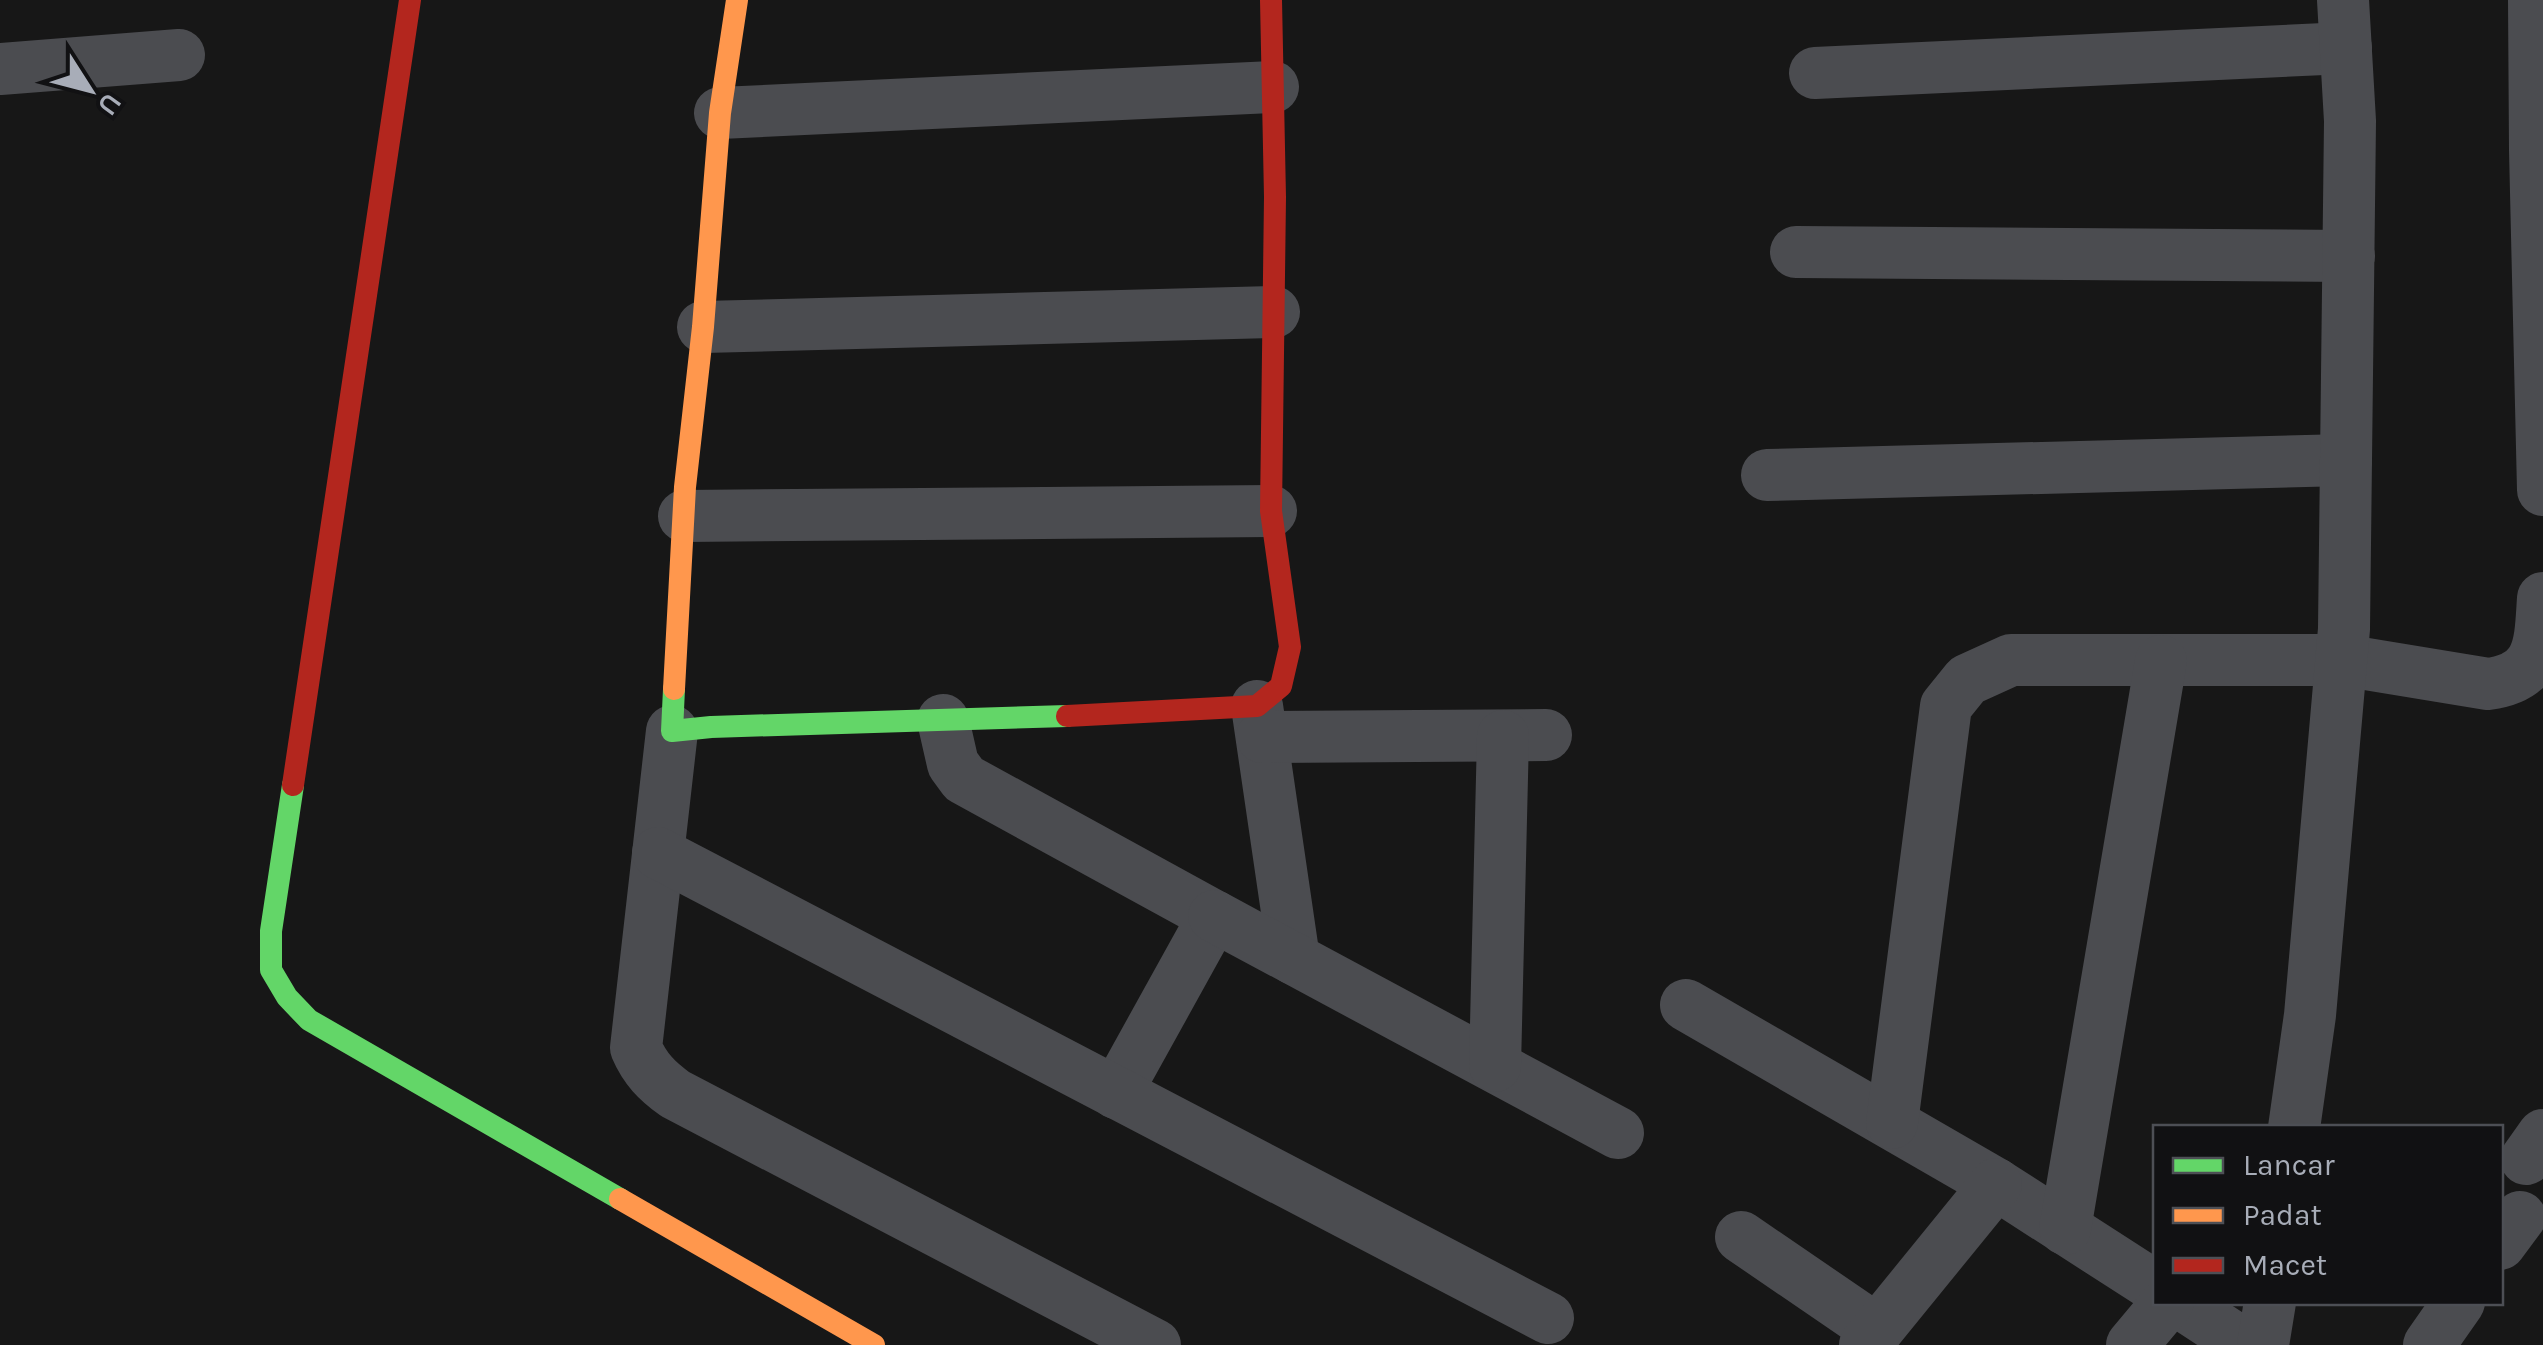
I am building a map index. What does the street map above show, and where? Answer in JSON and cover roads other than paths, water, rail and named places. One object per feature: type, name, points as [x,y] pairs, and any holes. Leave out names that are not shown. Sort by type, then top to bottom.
[{"type":"street","points":[[410,0],[271,931],[271,970],[287,997],[309,1020],[874,1345]]},
{"type":"street","points":[[737,0],[720,113],[684,516],[672,731],[636,1048],[656,1080],[675,1094],[1155,1345]]},
{"type":"street","points":[[1271,0],[1275,197],[1271,511],[1290,648],[1281,686],[1259,721],[1294,959]]},
{"type":"street","points":[[2534,0],[2543,490]]},
{"type":"street","points":[[1815,73],[2344,24],[2350,122],[2344,629],[2310,1015],[2294,1125]]},
{"type":"street","points":[[0,68],[179,55]]},
{"type":"street","points":[[720,113],[1272,88]]},
{"type":"street","points":[[1796,252],[2349,256]]},
{"type":"street","points":[[703,327],[1274,312]]},
{"type":"street","points":[[1767,475],[2346,460]]},
{"type":"street","points":[[684,516],[1271,511]]},
{"type":"street","points":[[1892,1123],[1946,706],[1967,680],[2011,660],[2342,660],[2488,684],[2510,681],[2530,665],[2539,646],[2543,598]]},
{"type":"street","points":[[2065,1229],[2161,660]]},
{"type":"street","points":[[672,731],[1124,714],[1524,736],[1495,1066]]},
{"type":"street","points":[[944,720],[954,764],[964,779],[1618,1133]]},
{"type":"street","points":[[658,854],[1548,1318]]},
{"type":"street","points":[[1116,1092],[1214,916]]},
{"type":"street","points":[[1686,1006],[1996,1184],[2153,1285]]},
{"type":"street","points":[[1741,1237],[1871,1338],[1996,1184]]},
{"type":"street","points":[[2132,1345],[2165,1305]]},
{"type":"street","points":[[2185,1305],[2245,1345]]},
{"type":"street","points":[[2263,1345],[2270,1305]]},
{"type":"street","points":[[2429,1345],[2457,1305]]}]
